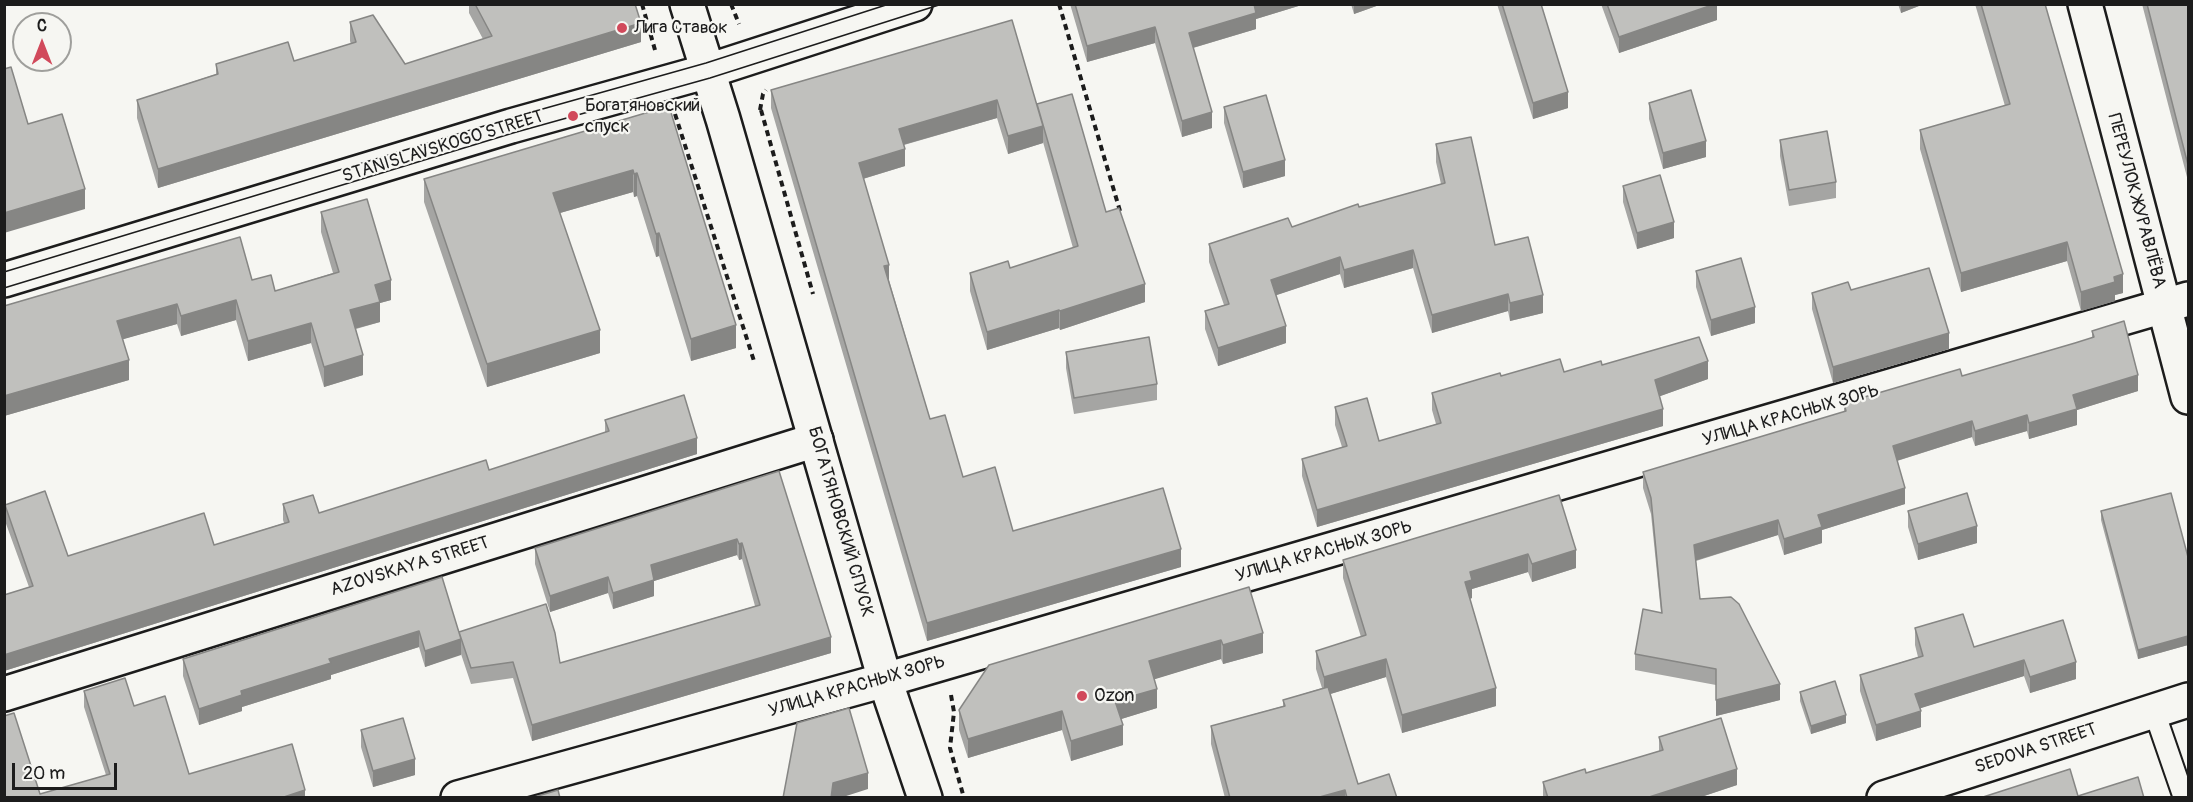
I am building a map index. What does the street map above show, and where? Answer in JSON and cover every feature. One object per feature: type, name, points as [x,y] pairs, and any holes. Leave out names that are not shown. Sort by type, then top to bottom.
[{"type":"street","name":"БОГАТЯНОВСКИЙ СПУСК","points":[[687,4],[885,680],[925,798]]},
{"type":"street","name":"STANISLAVSKOGO STREET","points":[[4,280],[511,126],[708,71],[915,4]]},
{"type":"street","name":"ПЕРЕУЛОК ЖУРАВЛЁВА","points":[[2085,4],[2176,303],[2188,397]]},
{"type":"street","name":"УЛИЦА КРАСНЫХ ЗОРЬ","points":[[458,798],[885,680],[2176,303]]},
{"type":"street","name":"AZOVSKAYA STREET","points":[[4,694],[816,440]]},
{"type":"street","name":"SEDOVA STREET","points":[[1884,798],[2188,700]]},
{"type":"lane","points":[[2154,711],[2184,798]]},
{"type":"path","points":[[731,4],[739,24]]},
{"type":"path","points":[[1059,4],[1121,215]]},
{"type":"path","points":[[761,110],[815,301]]},
{"type":"path","points":[[943,663],[954,712],[950,748],[964,798]]},
{"type":"building","points":[[475,4],[635,4],[641,23],[158,169],[137,100],[218,74],[216,64],[288,42],[294,61],[356,42],[350,22],[373,15],[405,64],[492,36]]},
{"type":"building","points":[[1075,4],[1254,4],[1256,13],[1189,33],[1212,112],[1182,121],[1155,27],[1087,46]]},
{"type":"building","points":[[1502,4],[1541,4],[1568,92],[1533,103]]},
{"type":"building","points":[[1607,4],[1715,4],[1619,37]]},
{"type":"building","points":[[1981,4],[2045,4],[2123,274],[2114,277],[2115,282],[2081,292],[2067,242],[1961,273],[1920,130],[2010,104]]},
{"type":"building","points":[[2147,4],[2188,4],[2188,165]]},
{"type":"building","points":[[1012,20],[1043,126],[1008,136],[997,100],[899,129],[905,149],[859,163],[889,265],[884,266],[930,419],[945,415],[963,477],[995,467],[1013,531],[1163,488],[1181,549],[927,623],[771,90]]},
{"type":"building","points":[[11,67],[28,124],[62,114],[85,189],[4,213],[4,69]]},
{"type":"building","points":[[1691,90],[1706,141],[1663,153],[1649,103]]},
{"type":"building","points":[[1072,94],[1106,212],[1119,208],[1145,284],[987,332],[970,273],[1008,261],[1010,268],[1078,246],[1037,104]]},
{"type":"building","points":[[1266,95],[1285,160],[1243,172],[1224,107]]},
{"type":"building","points":[[669,106],[736,325],[691,339],[659,233],[656,234],[637,173],[634,174],[633,170],[553,193],[600,330],[487,364],[424,179]]},
{"type":"building","points":[[1827,131],[1836,182],[1789,190],[1780,140]]},
{"type":"building","points":[[1471,137],[1495,245],[1528,237],[1543,295],[1510,303],[1508,294],[1432,315],[1413,250],[1344,270],[1340,257],[1271,280],[1286,326],[1218,348],[1205,311],[1229,304],[1209,244],[1288,218],[1292,227],[1358,204],[1359,207],[1445,183],[1436,144]]},
{"type":"building","points":[[1660,175],[1674,222],[1637,233],[1623,186]]},
{"type":"building","points":[[367,199],[391,280],[375,285],[380,302],[350,310],[363,355],[324,367],[311,323],[248,341],[236,300],[181,316],[177,304],[117,321],[129,360],[4,396],[4,306],[240,237],[252,280],[271,275],[275,291],[339,272],[321,212]]},
{"type":"building","points":[[1741,258],[1755,307],[1711,320],[1696,271]]},
{"type":"building","points":[[1929,268],[1949,333],[1833,367],[1812,293],[1848,282],[1851,290]]},
{"type":"building","points":[[2124,321],[2138,375],[2073,395],[2077,409],[2029,423],[2027,415],[1975,431],[1972,421],[1893,446],[1905,488],[1818,515],[1822,527],[1784,539],[1778,520],[1694,545],[1700,599],[1731,597],[1739,604],[1780,684],[1716,700],[1716,669],[1635,654],[1643,609],[1662,613],[1651,498],[1643,472],[1846,411],[1844,403],[1960,369],[1962,376],[2075,343],[2094,337],[2092,331]]},
{"type":"building","points":[[1149,337],[1157,384],[1074,398],[1066,352]]},
{"type":"building","points":[[1699,337],[1708,361],[1655,380],[1663,409],[1317,510],[1302,459],[1347,446],[1335,407],[1367,398],[1379,441],[1441,423],[1432,393],[1500,373],[1501,376],[1560,359],[1564,372],[1601,361],[1602,365]]},
{"type":"building","points":[[684,395],[697,438],[4,655],[4,595],[33,586],[5,505],[45,491],[68,556],[204,513],[214,545],[289,522],[283,504],[313,495],[319,513],[486,460],[489,470],[609,431],[605,420]]},
{"type":"building","points":[[779,471],[831,637],[532,725],[513,662],[471,668],[459,632],[546,604],[555,633],[560,663],[760,605],[742,543],[739,544],[737,539],[651,565],[654,580],[613,593],[608,577],[550,596],[535,548]]},
{"type":"building","points":[[1967,493],[1977,526],[1918,544],[1908,511]]},
{"type":"building","points":[[2171,493],[2188,557],[2188,636],[2138,650],[2101,511]]},
{"type":"building","points":[[1559,495],[1576,550],[1532,564],[1528,554],[1470,572],[1472,580],[1465,582],[1496,688],[1402,715],[1386,659],[1324,677],[1316,651],[1366,635],[1343,560]]},
{"type":"building","points":[[442,577],[461,639],[425,651],[419,631],[329,659],[331,663],[241,691],[242,695],[199,709],[183,659]]},
{"type":"building","points":[[1249,587],[1263,633],[1223,645],[1221,640],[1149,661],[1157,689],[1115,701],[1123,725],[1071,741],[1062,711],[968,739],[959,710],[989,665]]},
{"type":"building","points":[[1963,614],[1974,647],[2063,620],[2076,662],[2030,677],[2024,660],[1915,694],[1921,711],[1876,725],[1860,675],[1923,656],[1915,628]]},
{"type":"building","points":[[125,678],[134,706],[165,696],[189,774],[292,744],[305,790],[281,798],[4,798],[4,716],[14,713],[40,794],[110,774],[84,691]]},
{"type":"building","points":[[1835,681],[1846,715],[1811,726],[1800,692]]},
{"type":"building","points":[[1328,687],[1358,784],[1389,774],[1397,798],[1347,798],[1345,790],[1316,798],[1230,798],[1211,726],[1285,706],[1283,700]]},
{"type":"building","points":[[849,708],[868,773],[833,783],[831,798],[783,798],[797,723]]},
{"type":"building","points":[[403,718],[415,759],[373,771],[361,730]]},
{"type":"building","points":[[1721,718],[1737,769],[1646,798],[1548,798],[1543,782],[1585,769],[1586,773],[1663,750],[1659,737]]},
{"type":"building","points":[[2070,769],[2078,796],[2138,777],[2144,798],[1980,798]]},
{"type":"building","points":[[558,790],[560,798],[531,798]]},
{"type":"tram line","points":[[4,272],[507,119],[706,63],[889,4]]},
{"type":"tram line","points":[[4,288],[513,133],[710,78],[942,4]]},
{"type":"place","name":"Лига Ставок","points":[[622,28]]},
{"type":"place","name":"Богатяновский спуск","points":[[573,116]]},
{"type":"place","name":"Ozon","points":[[1082,696]]}]
